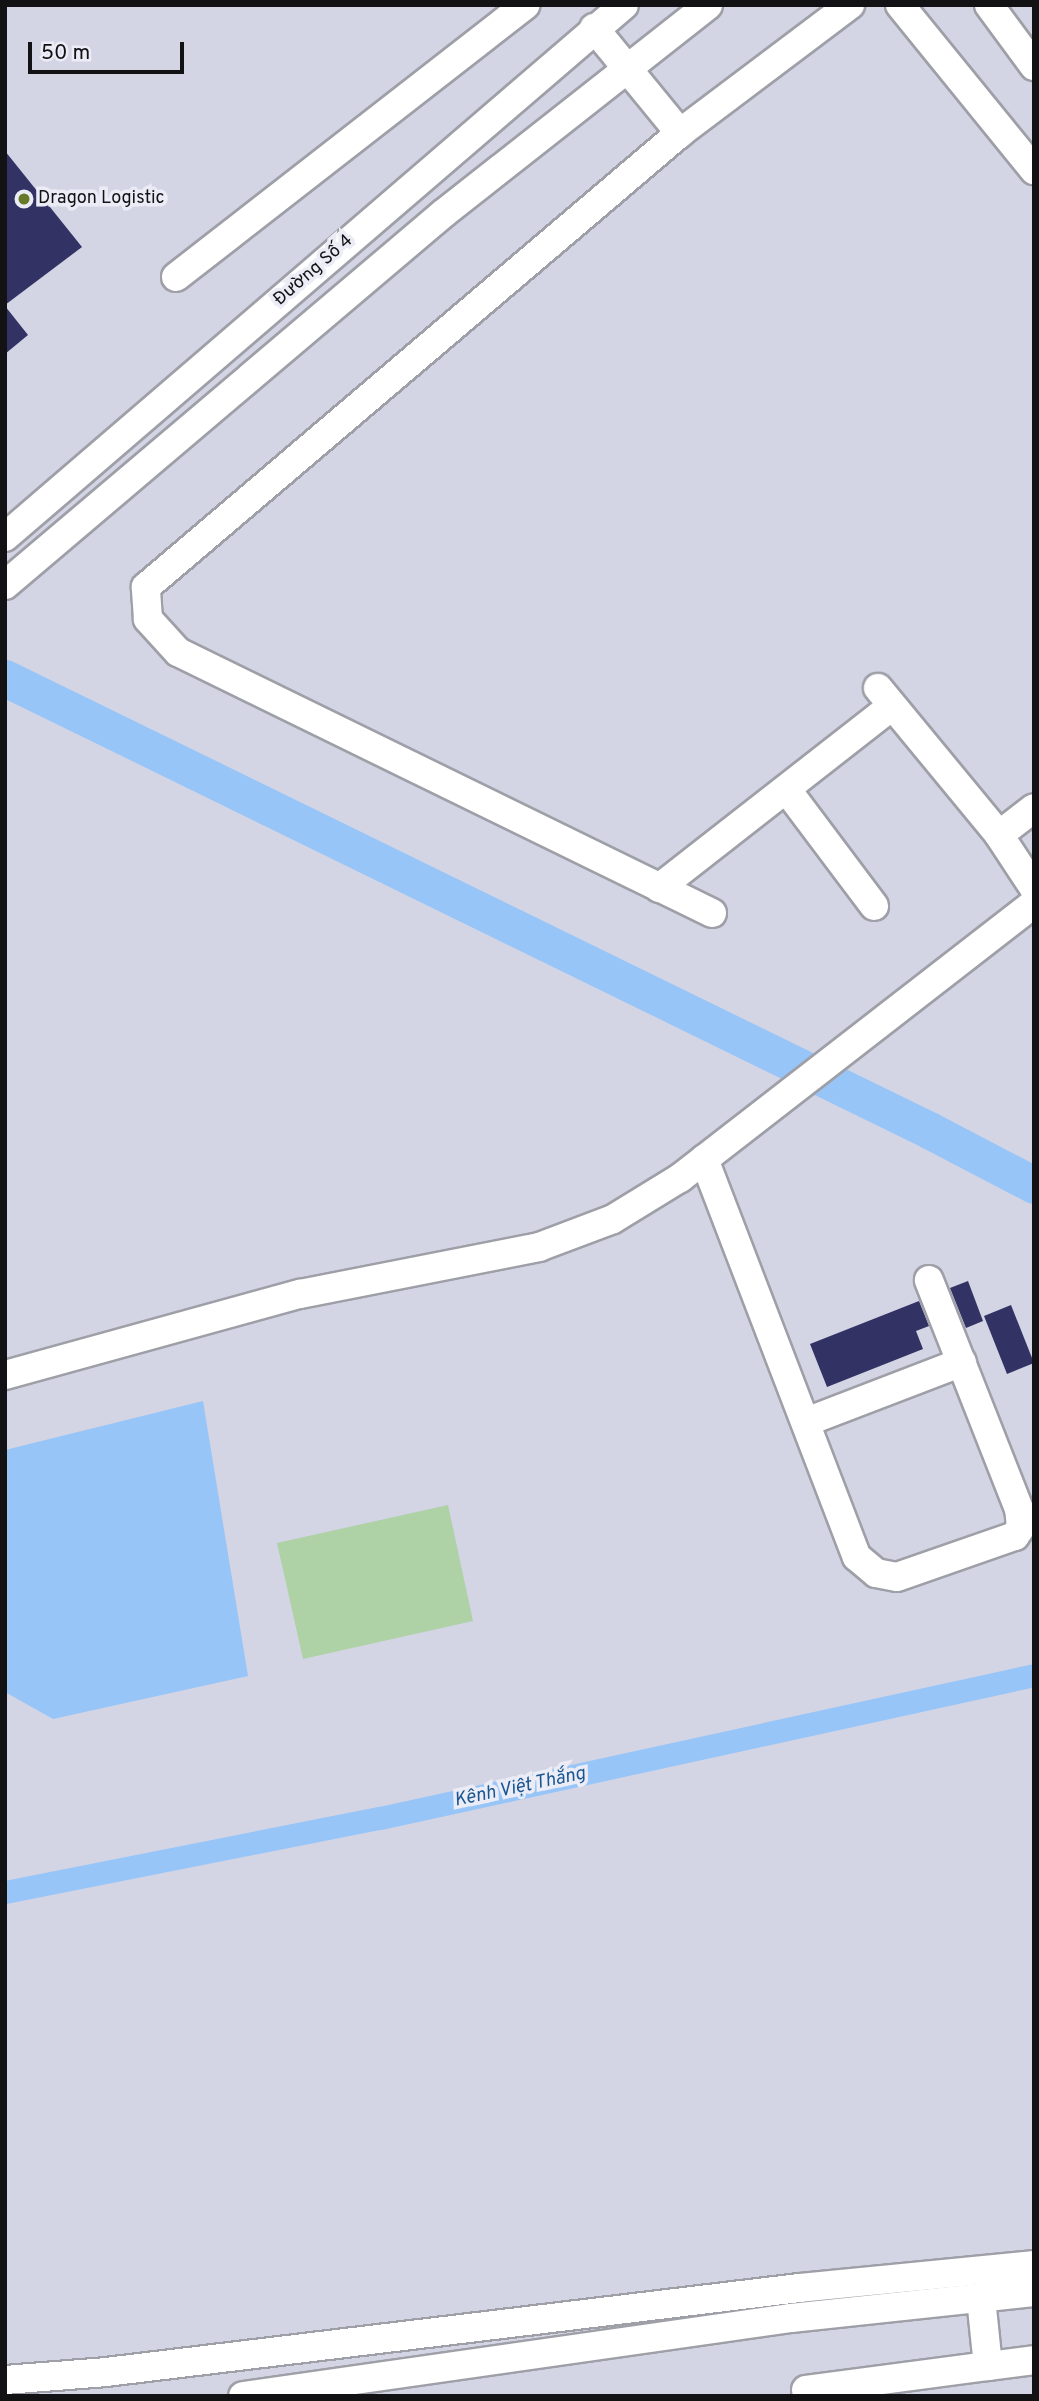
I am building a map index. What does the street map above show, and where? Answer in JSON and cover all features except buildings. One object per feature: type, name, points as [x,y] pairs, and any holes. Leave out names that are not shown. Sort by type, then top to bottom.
[{"type":"street","points":[[176,277],[526,5]]},
{"type":"street","name":"Đường Số 4","points":[[5,537],[594,28],[624,5]]},
{"type":"street","points":[[10,571],[444,213],[708,5]]},
{"type":"street","points":[[712,913],[178,652],[148,619],[146,587],[680,133],[850,5]]},
{"type":"street","points":[[900,5],[1034,170]]},
{"type":"street","points":[[989,5],[1034,66]]},
{"type":"street","points":[[594,28],[680,133]]},
{"type":"street","points":[[659,888],[787,790],[885,697],[999,835],[1034,888]]},
{"type":"street","points":[[787,790],[874,906]]},
{"type":"street","points":[[999,835],[1034,808]]},
{"type":"street","points":[[5,1375],[300,1294],[539,1247],[613,1219],[704,1159],[1034,903]]},
{"type":"street","points":[[704,1159],[857,1557],[876,1573],[897,1577],[1015,1536],[1021,1527],[1019,1509],[929,1280]]},
{"type":"street","points":[[806,1422],[962,1362]]},
{"type":"street","points":[[5,2380],[106,2372],[799,2288],[1034,2265]]},
{"type":"street","points":[[261,2394],[792,2318],[1034,2292]]},
{"type":"street","points":[[981,2298],[988,2366]]},
{"type":"street","points":[[807,2390],[1034,2360]]},
{"type":"shaded area","points":[[5,5],[1034,5],[1034,2396],[5,2396]]},
{"type":"green space","points":[[448,1505],[473,1621],[303,1659],[277,1543]]},
{"type":"water","points":[[203,1401],[248,1676],[53,1719],[5,1692],[5,1450]]},
{"type":"waterway","points":[[5,678],[929,1130],[1034,1185]]},
{"type":"waterway","name":"Kênh Việt Thắng","points":[[5,1892],[380,1818],[1034,1675]]},
{"type":"place","name":"Dragon Logistic","points":[[24,199]]}]
